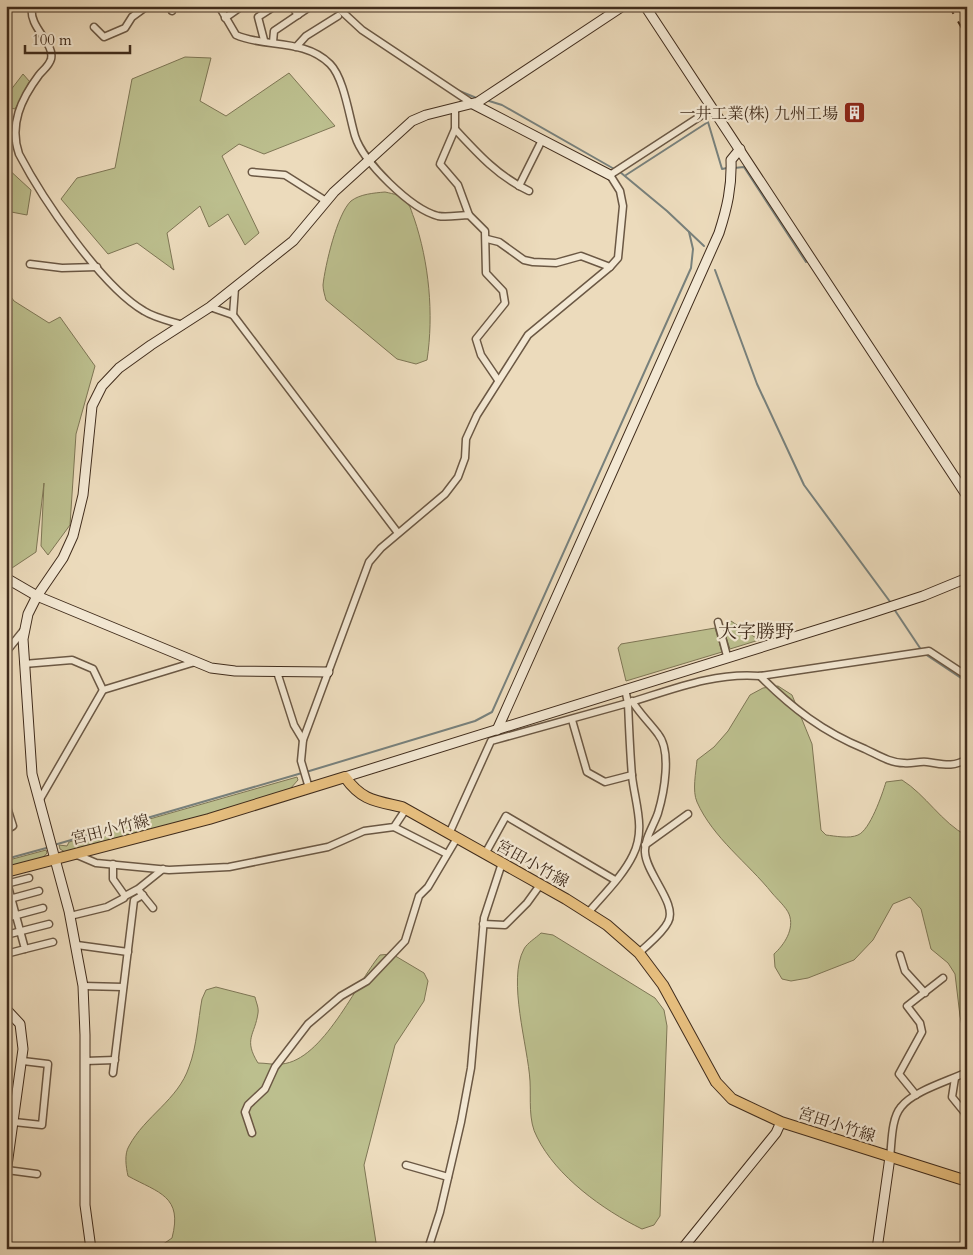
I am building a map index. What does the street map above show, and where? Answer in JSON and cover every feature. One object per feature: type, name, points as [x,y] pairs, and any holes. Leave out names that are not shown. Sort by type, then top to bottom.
[{"type":"main road","name":"宮田小竹線","points":[[7,873],[73,853],[217,817],[345,777],[356,792],[366,798],[406,809],[540,884],[607,925],[639,953],[663,985],[724,1092],[744,1106],[781,1122],[967,1181]]},
{"type":"street","points":[[32,6],[33,23],[48,46],[51,55],[49,64],[21,105],[15,122],[15,144],[25,166],[56,216],[97,267],[132,302],[145,312],[183,325]]},
{"type":"street","points":[[94,27],[104,37],[125,28],[132,17],[147,6]]},
{"type":"street","points":[[220,6],[236,35],[296,47],[321,56],[335,69],[359,147],[401,194],[424,210],[440,217],[469,215]]},
{"type":"street","points":[[225,18],[242,6]]},
{"type":"street","points":[[264,40],[258,17],[275,6]]},
{"type":"street","points":[[292,6],[298,15]]},
{"type":"street","points":[[273,42],[274,31],[311,6]]},
{"type":"street","points":[[309,788],[301,761],[302,740],[369,562],[398,533],[445,494],[458,477],[465,458],[466,439],[477,415],[528,336],[610,267],[618,258],[623,206],[620,191],[612,174],[542,140],[476,103],[362,30],[336,6]]},
{"type":"street","points":[[6,652],[23,631],[37,596],[63,558],[73,536],[83,495],[92,406],[98,393],[119,368],[210,307],[293,241],[326,201],[368,159],[412,121],[426,115],[476,103],[623,6]]},
{"type":"street","points":[[645,6],[966,495]]},
{"type":"street","points":[[296,47],[306,36],[338,16]]},
{"type":"street","points":[[455,108],[455,129],[440,164],[458,185],[469,215],[485,231],[486,273],[503,291],[505,303],[476,339],[481,355],[498,380]]},
{"type":"street","points":[[612,174],[712,108]]},
{"type":"street","points":[[455,129],[493,169],[529,191]]},
{"type":"street","points":[[519,186],[542,140]]},
{"type":"street","points":[[497,730],[719,233],[729,203],[732,184],[731,160],[740,149]]},
{"type":"street","points":[[252,172],[285,175],[326,201]]},
{"type":"street","points":[[486,239],[499,242],[524,260],[532,262],[556,263],[581,256],[610,267]]},
{"type":"street","points":[[30,264],[62,268],[97,267]]},
{"type":"street","points":[[233,315],[235,288]]},
{"type":"street","points":[[210,307],[233,315],[398,533]]},
{"type":"street","points":[[6,578],[37,596],[195,662],[222,670],[328,672]]},
{"type":"street","points":[[345,777],[727,656],[888,608],[967,578]]},
{"type":"street","points":[[719,625],[727,656]]},
{"type":"street","points":[[23,631],[28,737],[38,801],[56,858],[77,945],[83,986],[85,1205],[90,1249]]},
{"type":"street","points":[[252,1133],[245,1112],[248,1105],[260,1096],[275,1067],[308,1024],[340,996],[367,982],[405,941],[420,896],[428,887],[447,854],[491,741],[718,678],[742,675],[760,676],[929,651],[967,676]]},
{"type":"street","points":[[24,664],[72,660],[93,669],[103,690]]},
{"type":"street","points":[[38,801],[103,690],[195,662]]},
{"type":"street","points":[[277,672],[294,725],[302,740]]},
{"type":"street","points":[[760,676],[788,705],[813,723],[845,742],[886,759],[904,763],[925,762],[950,766],[967,759]]},
{"type":"street","points":[[625,689],[630,702],[659,735],[664,747],[662,796],[645,846],[648,866],[669,905],[670,918],[663,930],[639,953]]},
{"type":"street","points":[[588,913],[615,880],[635,850],[640,814],[632,775],[630,702]]},
{"type":"street","points":[[572,720],[587,772],[604,782],[632,775]]},
{"type":"street","points":[[6,804],[13,826],[6,830]]},
{"type":"street","points":[[394,827],[406,809]]},
{"type":"street","points":[[635,850],[645,846],[688,814]]},
{"type":"street","points":[[485,854],[506,816],[615,880]]},
{"type":"street","points":[[73,853],[96,863],[163,869],[229,866],[328,847],[364,831],[394,827],[447,854]]},
{"type":"street","points":[[428,1249],[448,1177],[471,1068],[483,924],[502,863]]},
{"type":"street","points":[[113,864],[113,879],[125,896]]},
{"type":"street","points":[[113,1073],[134,900],[163,869]]},
{"type":"street","points":[[25,949],[16,915],[9,900],[7,873],[29,878]]},
{"type":"street","points":[[483,924],[505,925],[527,903],[540,884]]},
{"type":"street","points":[[9,900],[39,892]]},
{"type":"street","points":[[70,916],[107,907],[125,896],[140,892]]},
{"type":"street","points":[[140,892],[153,908]]},
{"type":"street","points":[[6,918],[43,908]]},
{"type":"street","points":[[6,935],[49,924]]},
{"type":"street","points":[[6,954],[53,942]]},
{"type":"street","points":[[77,945],[128,952]]},
{"type":"street","points":[[900,955],[905,971],[925,993]]},
{"type":"street","points":[[916,1095],[898,1074],[922,1032],[920,1023],[907,1006],[943,978]]},
{"type":"street","points":[[83,986],[123,987]]},
{"type":"street","points":[[6,1009],[20,1024],[23,1042],[23,1061],[7,1172],[37,1174]]},
{"type":"street","points":[[85,1061],[114,1060]]},
{"type":"street","points":[[14,1122],[42,1125],[48,1064],[23,1061]]},
{"type":"street","points":[[877,1249],[897,1115],[901,1107],[916,1095],[967,1072]]},
{"type":"street","points":[[955,1078],[952,1097],[965,1113],[967,1127]]},
{"type":"street","points":[[682,1249],[776,1133],[781,1122]]},
{"type":"street","points":[[406,1165],[448,1177]]},
{"type":"green space","points":[[185,57],[211,58],[200,101],[226,116],[289,73],[335,126],[264,154],[239,144],[222,156],[259,233],[245,245],[228,214],[209,227],[200,206],[167,233],[174,270],[137,243],[108,254],[61,199],[77,178],[115,168],[132,79]]},
{"type":"green space","points":[[23,74],[30,82],[15,109],[6,107],[6,88],[10,91]]},
{"type":"green space","points":[[6,167],[31,190],[27,215],[6,211]]},
{"type":"green space","points":[[385,192],[395,194],[409,205],[419,235],[427,270],[430,325],[427,360],[416,364],[397,359],[326,300],[324,291],[324,276],[329,254],[341,217],[346,208],[351,201],[359,197]]},
{"type":"green space","points":[[6,290],[14,301],[49,323],[60,317],[95,366],[76,434],[70,525],[48,555],[41,546],[44,483],[36,552],[6,572]]},
{"type":"green space","points":[[731,621],[759,640],[730,649],[723,628]]},
{"type":"green space","points":[[715,628],[722,652],[626,681],[618,648],[621,644]]},
{"type":"green space","points":[[778,686],[792,695],[812,744],[821,830],[826,835],[850,837],[858,835],[867,826],[875,812],[886,782],[902,780],[919,793],[949,823],[967,836],[967,1032],[962,1026],[955,974],[948,963],[931,949],[921,909],[910,897],[893,904],[873,940],[854,960],[808,978],[791,981],[782,979],[775,967],[774,954],[785,941],[790,931],[789,914],[763,882],[721,839],[712,827],[697,802],[695,787],[697,760],[714,747],[728,731],[750,695],[763,688]]},
{"type":"green space","points":[[297,777],[298,780],[290,789],[251,803],[65,852],[60,849],[59,845],[67,846],[69,842]]},
{"type":"green space","points":[[46,850],[47,853],[42,859],[13,866],[9,860]]},
{"type":"green space","points":[[541,933],[553,935],[655,998],[664,1010],[667,1026],[660,1216],[654,1225],[642,1229],[597,1202],[568,1178],[556,1165],[545,1151],[534,1131],[531,1117],[530,1081],[520,1014],[517,978],[519,962],[524,949]]},
{"type":"green space","points":[[392,954],[424,973],[428,981],[424,1001],[395,1045],[364,1165],[377,1249],[156,1249],[172,1238],[175,1224],[174,1213],[171,1204],[166,1198],[128,1176],[126,1153],[136,1135],[169,1099],[184,1079],[194,1050],[202,999],[206,990],[216,987],[255,997],[258,1011],[251,1037],[251,1048],[258,1063],[282,1064],[297,1059],[311,1049],[325,1035],[380,955]]},
{"type":"waterway","points":[[388,51],[399,58]]},
{"type":"waterway","points":[[457,90],[479,99]]},
{"type":"waterway","points":[[486,100],[502,105],[616,170]]},
{"type":"waterway","points":[[626,175],[708,122],[722,169],[727,168]]},
{"type":"waterway","points":[[734,168],[744,167],[806,262]]},
{"type":"waterway","points":[[620,172],[667,211],[704,246]]},
{"type":"waterway","points":[[306,772],[475,721],[492,712],[691,268],[693,249],[689,232]]},
{"type":"waterway","points":[[715,270],[757,384],[804,485],[891,603]]},
{"type":"waterway","points":[[894,609],[922,651]]},
{"type":"waterway","points":[[925,654],[967,682]]},
{"type":"waterway","points":[[54,845],[302,773]]},
{"type":"waterway","points":[[6,859],[50,847]]},
{"type":"railway","points":[[949,6],[967,37]]},
{"type":"railway","points":[[960,6],[967,17]]},
{"type":"place","name":"一井工業(株) 九州工場","points":[[854,113]]},
{"type":"district","name":"大字勝野","points":[[756,631]]}]
